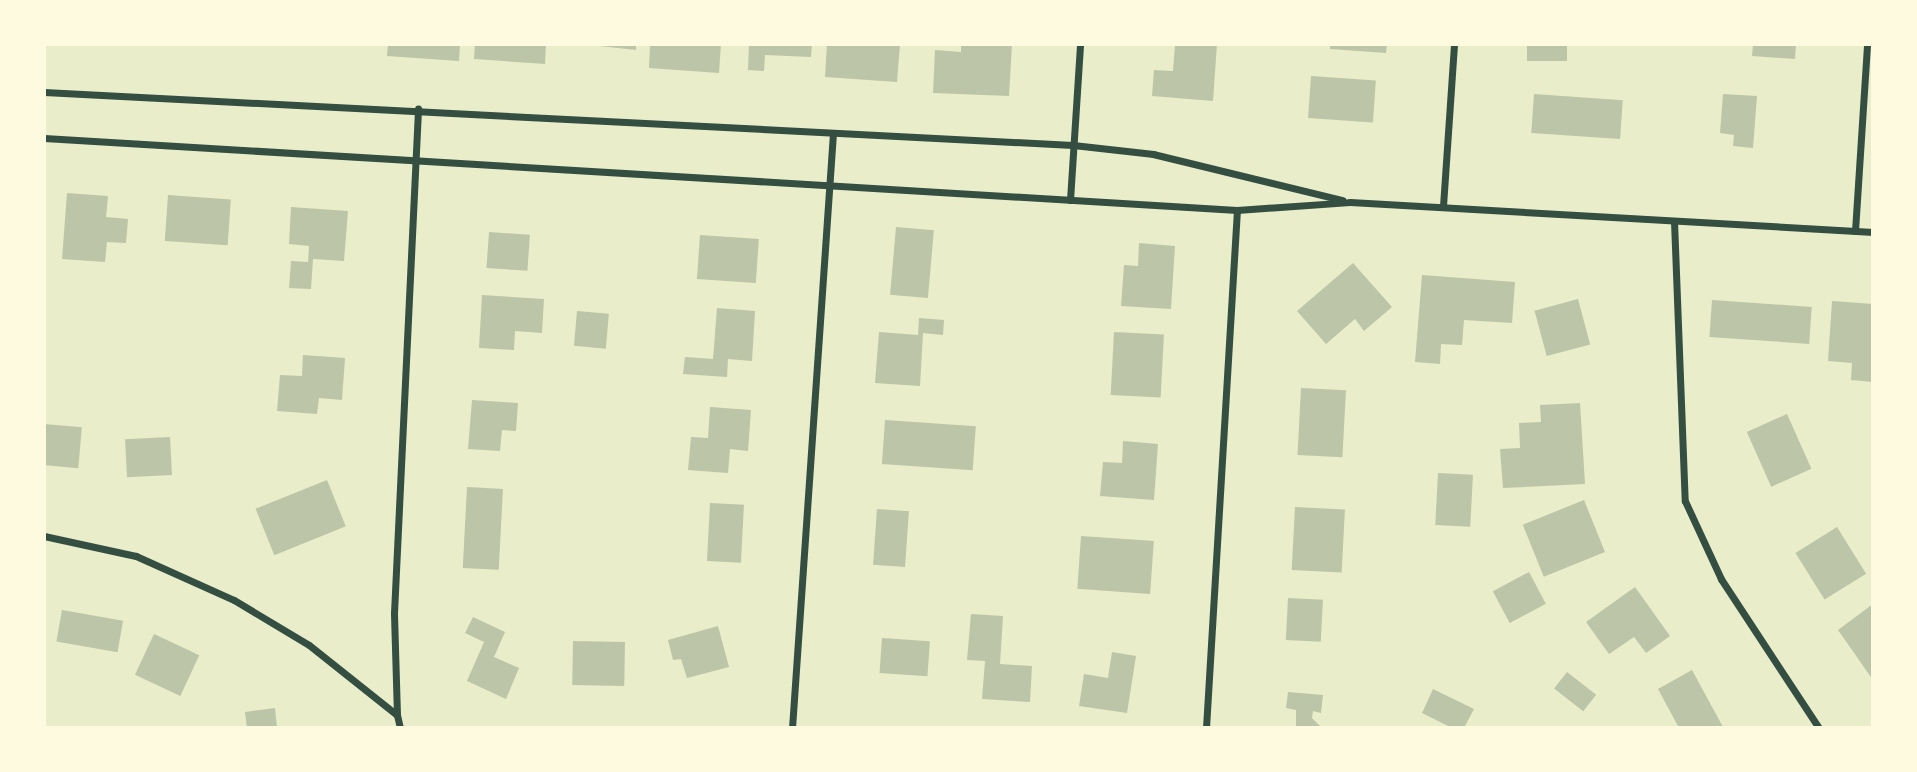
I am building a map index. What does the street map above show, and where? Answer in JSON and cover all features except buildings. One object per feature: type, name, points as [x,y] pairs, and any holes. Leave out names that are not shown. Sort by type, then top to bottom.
[{"type":"street","points":[[1070,200],[1080,44]]},
{"type":"street","points":[[1443,206],[1454,44]]},
{"type":"street","points":[[1855,231],[1867,44]]},
{"type":"street","points":[[44,92],[418,109],[1073,145],[1153,154],[1350,202]]},
{"type":"street","points":[[400,728],[397,715],[394,613],[418,109]]},
{"type":"street","points":[[792,728],[833,133]]},
{"type":"street","points":[[44,138],[1237,210],[1350,202],[1873,232]]},
{"type":"street","points":[[1206,728],[1237,210]]},
{"type":"street","points":[[1674,221],[1685,501],[1721,579],[1819,728]]},
{"type":"street","points":[[44,536],[136,556],[234,600],[309,645],[397,715]]}]
